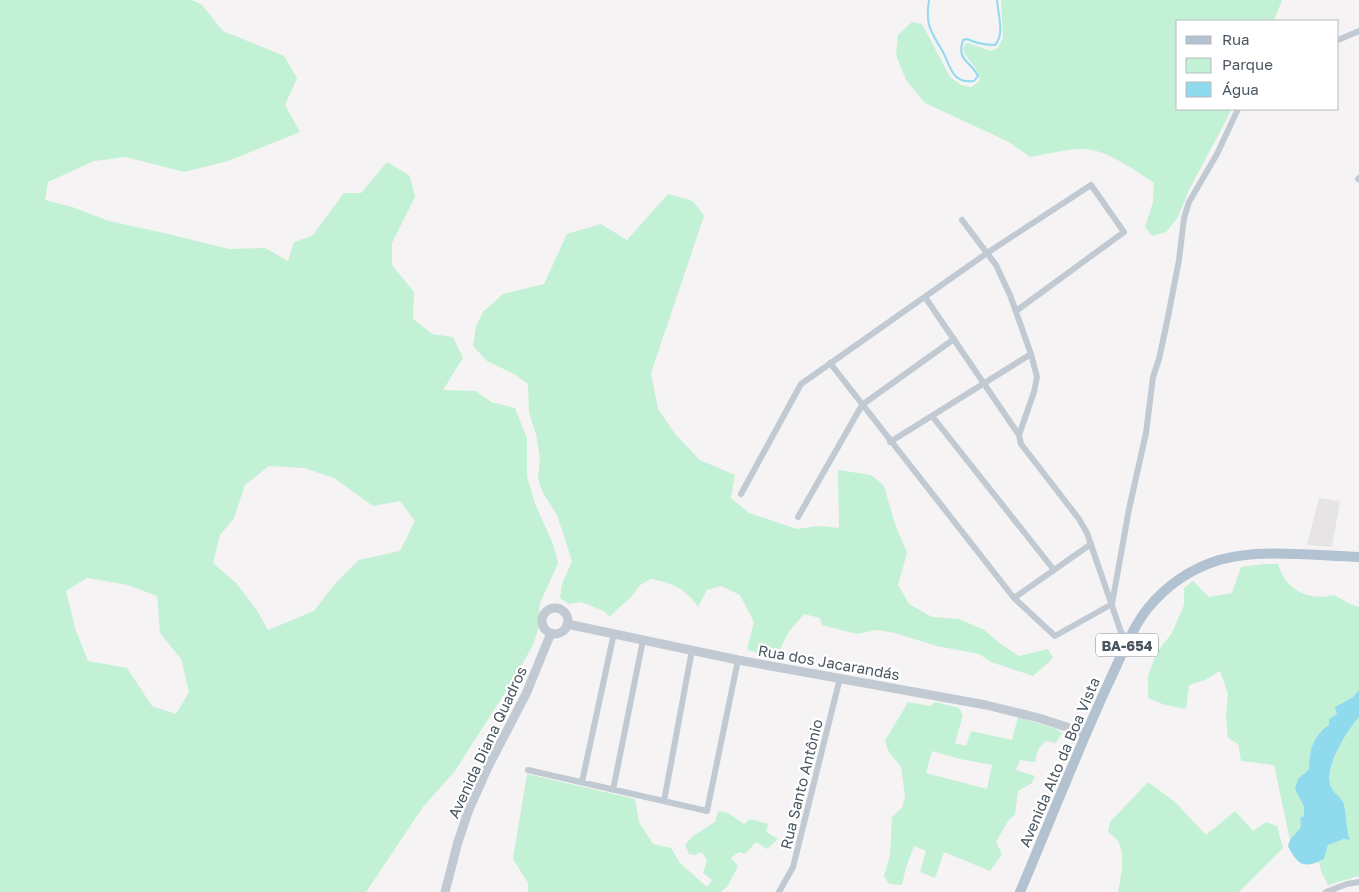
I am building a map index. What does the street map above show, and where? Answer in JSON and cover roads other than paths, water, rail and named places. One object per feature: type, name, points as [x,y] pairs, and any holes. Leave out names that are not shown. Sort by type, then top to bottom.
[{"type":"main road","name":"Avenida Alto da Boa Vista","points":[[1020,892],[1085,733],[1128,642],[1147,610],[1170,585],[1187,573],[1206,565],[1220,560],[1255,554],[1359,557]]},
{"type":"street","points":[[1339,40],[1359,30]]},
{"type":"street","points":[[1112,604],[1129,509],[1146,433],[1153,377],[1159,359],[1172,298],[1188,202],[1217,154],[1238,110]]},
{"type":"street","points":[[741,494],[801,384],[987,253],[1090,185],[1124,232],[1016,311]]},
{"type":"street","points":[[962,220],[996,265],[1016,311],[1031,354],[1036,377],[1034,392],[1019,435]]},
{"type":"street","points":[[925,296],[1019,435],[1021,444],[1079,519],[1087,533],[1121,632],[1128,642]]},
{"type":"street","points":[[798,517],[862,405],[954,339]]},
{"type":"street","points":[[890,442],[1031,354]]},
{"type":"street","points":[[830,363],[1014,598],[1055,636],[1112,604]]},
{"type":"street","points":[[932,416],[1054,570]]},
{"type":"street","points":[[1014,598],[1091,544]]},
{"type":"street","points":[[554,608],[562,611],[567,618],[567,624],[561,632],[551,633],[546,630],[542,622],[544,614],[554,608]]},
{"type":"street","name":"Rua dos Jacarandás","points":[[567,624],[738,660],[986,705],[1039,718],[1085,733]]},
{"type":"street","name":"Avenida Diana Quadros","points":[[445,892],[468,812],[488,766],[526,694],[551,633]]},
{"type":"street","points":[[582,782],[614,633]]},
{"type":"street","points":[[613,790],[643,640]]},
{"type":"street","points":[[664,801],[692,650]]},
{"type":"street","points":[[528,770],[707,811],[738,660]]},
{"type":"street","name":"Rua Santo Antônio","points":[[778,892],[793,867],[840,678]]},
{"type":"street","points":[[1326,892],[1359,882]]},
{"type":"water","points":[[1359,690],[1359,717],[1348,731],[1333,760],[1329,779],[1332,789],[1344,805],[1350,840],[1344,839],[1328,845],[1324,859],[1311,864],[1302,864],[1295,858],[1288,846],[1290,840],[1301,827],[1300,818],[1304,816],[1304,807],[1295,789],[1298,779],[1309,769],[1313,744],[1319,734],[1329,725],[1329,719],[1337,714],[1335,707],[1353,697]]},
{"type":"waterway","points":[[929,0],[928,16],[932,33],[953,73],[961,80],[967,81],[974,81],[978,76],[963,57],[961,52],[963,40],[967,39],[980,44],[995,45],[1000,35],[997,0]]}]
